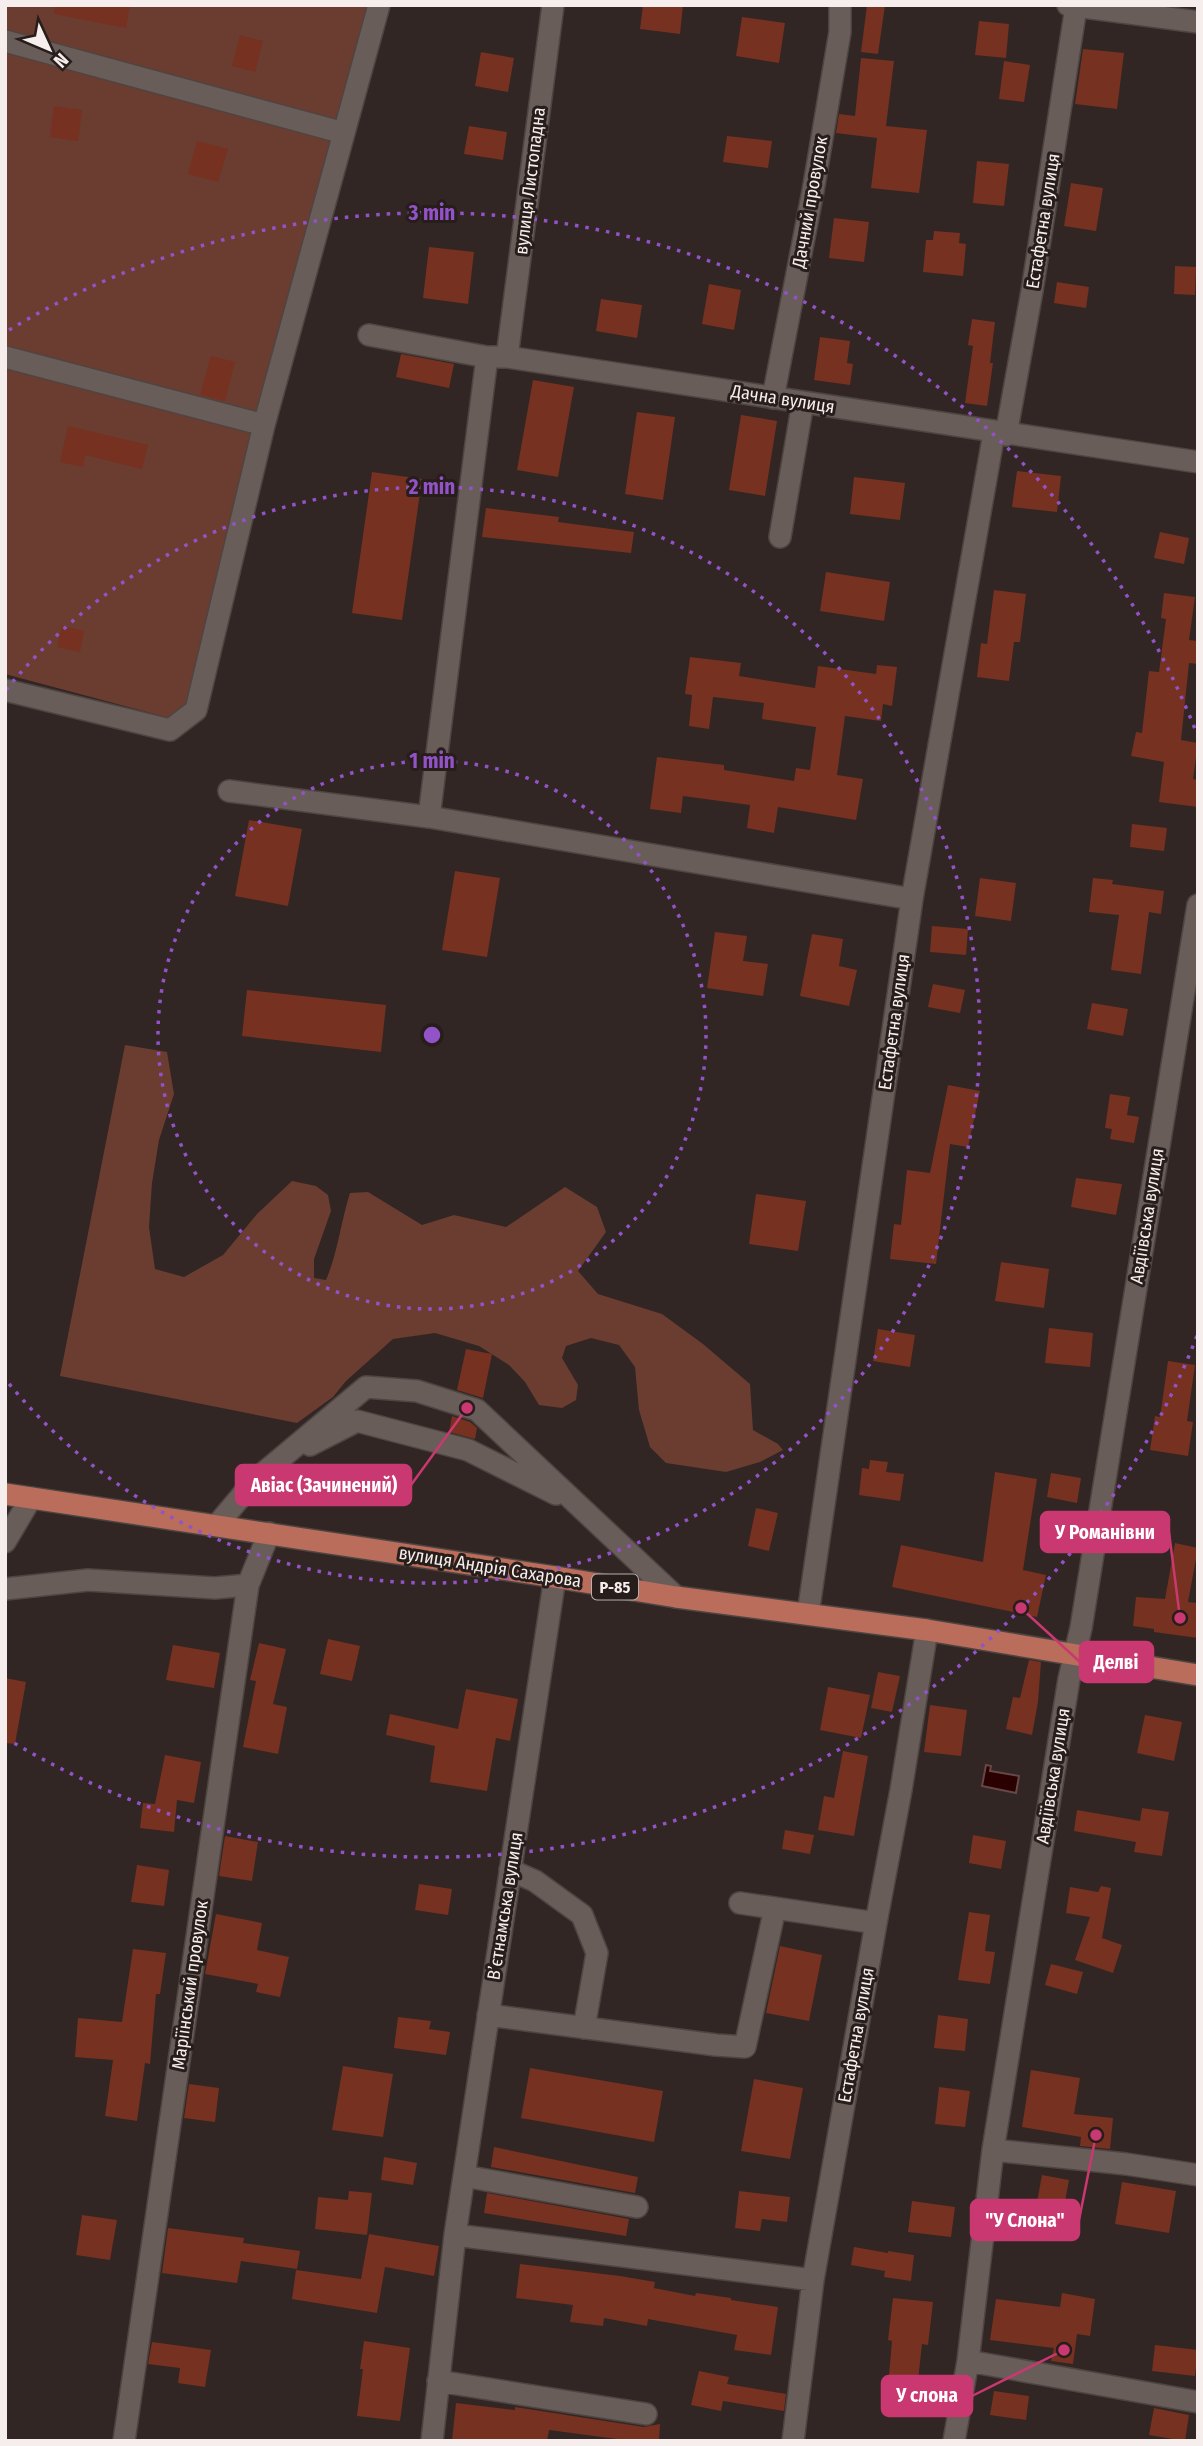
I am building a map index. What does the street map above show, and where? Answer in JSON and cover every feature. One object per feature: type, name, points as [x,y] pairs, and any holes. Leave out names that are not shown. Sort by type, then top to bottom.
[{"type":"main road","name":"Р-85","points":[[5,1494],[31,1498]]},
{"type":"main road","name":"вулиця Андрія Сахарова","points":[[31,1498],[676,1597],[928,1630],[1198,1675]]},
{"type":"street","points":[[5,690],[170,730],[196,710],[264,425],[379,5]]},
{"type":"street","name":"вулиця Листопадна","points":[[429,817],[497,357],[553,5]]},
{"type":"street","name":"Дачний провулок","points":[[773,398],[813,191],[840,32],[840,5]]},
{"type":"street","points":[[1072,6],[1198,22]]},
{"type":"street","name":"Естафетна вулиця","points":[[808,1614],[912,899],[1000,434],[1032,291],[1072,6]]},
{"type":"street","points":[[5,41],[344,132]]},
{"type":"street","name":"Дачна вулиця","points":[[369,335],[497,357],[1198,462]]},
{"type":"street","points":[[5,357],[264,425]]},
{"type":"street","points":[[780,537],[803,402]]},
{"type":"street","points":[[229,791],[429,817],[912,899]]},
{"type":"street","name":"Авдіївська вулиця","points":[[954,2441],[968,2361],[993,2150],[1069,1679],[1195,938],[1198,905]]},
{"type":"street","points":[[1180,1020],[1198,1002]]},
{"type":"street","points":[[217,1525],[255,1480],[366,1387],[417,1391],[477,1410],[676,1597]]},
{"type":"street","points":[[255,1480],[298,1451],[357,1421],[468,1450],[578,1505]]},
{"type":"street","points":[[5,1542],[31,1498]]},
{"type":"street","name":"Маріїнський провулок","points":[[124,2441],[248,1585],[269,1533]]},
{"type":"street","name":"Вʼєтнамська вулиця","points":[[432,2441],[455,2235],[555,1577]]},
{"type":"street","points":[[5,1589],[88,1580],[215,1588],[248,1585]]},
{"type":"street","name":"Естафетна вулиця","points":[[793,2441],[813,2280],[928,1630]]},
{"type":"street","points":[[510,1870],[535,1881],[582,1915],[597,1953],[584,2028]]},
{"type":"street","points":[[740,1903],[876,1923]]},
{"type":"street","points":[[488,2015],[745,2047],[775,1908]]},
{"type":"street","points":[[993,2150],[1126,2164],[1198,2175]]},
{"type":"street","points":[[464,2176],[637,2207]]},
{"type":"street","points":[[455,2235],[813,2280]]},
{"type":"street","points":[[968,2361],[1198,2402]]},
{"type":"street","points":[[438,2381],[646,2414]]},
{"type":"shaded area","points":[[5,5],[389,5],[266,460],[188,723],[5,674]]},
{"type":"shaded area","points":[[125,1045],[167,1052],[174,1094],[159,1140],[152,1183],[149,1227],[155,1269],[184,1277],[223,1255],[257,1214],[292,1181],[316,1186],[328,1195],[331,1211],[314,1259],[314,1278],[326,1280],[334,1259],[350,1193],[368,1192],[422,1225],[454,1215],[506,1227],[565,1187],[597,1207],[606,1232],[578,1271],[598,1294],[662,1314],[750,1384],[753,1430],[778,1444],[783,1450],[760,1462],[726,1472],[666,1463],[650,1447],[639,1410],[635,1367],[619,1345],[591,1338],[566,1346],[562,1358],[578,1385],[576,1400],[562,1408],[539,1405],[525,1382],[509,1365],[479,1346],[435,1333],[393,1339],[346,1381],[333,1397],[297,1423],[60,1376]]},
{"type":"shaded area","points":[[986,1765],[991,1766],[990,1771],[1019,1776],[1016,1793],[982,1786]]},
{"type":"building","points":[[55,5],[130,5],[126,28],[54,14]]},
{"type":"building","points":[[643,5],[683,5],[680,34],[640,29]]},
{"type":"building","points":[[867,5],[885,5],[878,54],[861,52]]},
{"type":"building","points":[[742,17],[785,23],[779,63],[736,56]]},
{"type":"building","points":[[979,21],[1009,24],[1006,58],[975,55]]},
{"type":"building","points":[[240,35],[263,41],[255,72],[232,66]]},
{"type":"building","points":[[1083,49],[1124,53],[1117,109],[1075,104]]},
{"type":"building","points":[[481,52],[514,58],[508,92],[475,86]]},
{"type":"building","points":[[861,58],[894,61],[886,126],[927,130],[919,193],[871,188],[877,138],[836,133],[839,114],[855,116]]},
{"type":"building","points":[[1004,61],[1030,65],[1024,102],[999,99]]},
{"type":"building","points":[[54,106],[82,110],[78,141],[50,137]]},
{"type":"building","points":[[469,126],[507,132],[503,160],[464,154]]},
{"type":"building","points":[[727,136],[772,141],[768,168],[723,162]]},
{"type":"building","points":[[197,141],[228,149],[218,182],[188,174]]},
{"type":"building","points":[[977,161],[1009,164],[1004,206],[973,203]]},
{"type":"building","points":[[1071,183],[1103,188],[1096,231],[1064,226]]},
{"type":"building","points":[[834,218],[869,222],[864,262],[829,258]]},
{"type":"building","points":[[934,231],[960,233],[959,243],[966,244],[963,276],[923,272],[926,240],[933,240]]},
{"type":"building","points":[[429,247],[474,252],[468,304],[423,298]]},
{"type":"building","points":[[1175,266],[1196,267],[1195,295],[1174,294]]},
{"type":"building","points":[[1057,282],[1089,287],[1086,308],[1054,303]]},
{"type":"building","points":[[709,284],[741,290],[734,330],[702,324]]},
{"type":"building","points":[[601,299],[642,305],[637,338],[596,331]]},
{"type":"building","points":[[972,319],[995,322],[987,406],[965,403],[973,346],[968,345]]},
{"type":"building","points":[[820,337],[850,341],[847,363],[853,364],[850,385],[814,380]]},
{"type":"building","points":[[401,354],[454,364],[449,388],[396,377]]},
{"type":"building","points":[[211,356],[235,362],[225,401],[200,395]]},
{"type":"building","points":[[533,380],[574,387],[558,477],[517,470]]},
{"type":"building","points":[[637,412],[675,417],[663,500],[625,494]]},
{"type":"building","points":[[741,415],[777,421],[765,496],[729,490]]},
{"type":"building","points":[[68,426],[148,445],[142,469],[85,455],[83,467],[60,462]]},
{"type":"building","points":[[1017,471],[1061,476],[1057,512],[1012,507]]},
{"type":"building","points":[[372,472],[422,479],[402,620],[352,613]]},
{"type":"building","points":[[854,477],[905,483],[900,520],[850,514]]},
{"type":"building","points":[[486,508],[559,517],[558,522],[634,532],[631,553],[482,537]]},
{"type":"building","points":[[1160,532],[1189,538],[1184,564],[1154,558]]},
{"type":"building","points":[[826,572],[890,582],[884,621],[820,611]]},
{"type":"building","points":[[994,590],[1026,594],[1020,642],[1014,642],[1009,681],[977,677],[981,643],[987,644]]},
{"type":"building","points":[[1164,593],[1195,597],[1189,640],[1198,641],[1198,664],[1189,663],[1181,740],[1198,743],[1193,779],[1198,780],[1198,807],[1159,802],[1164,762],[1131,756],[1136,732],[1142,733],[1149,671],[1159,672],[1166,619],[1161,618]]},
{"type":"building","points":[[62,626],[84,631],[80,652],[57,647]]},
{"type":"building","points":[[690,657],[741,663],[739,676],[815,688],[818,666],[876,674],[877,665],[897,667],[892,706],[883,704],[881,721],[845,716],[837,775],[863,779],[856,820],[778,807],[774,833],[747,828],[750,805],[683,796],[681,813],[650,809],[657,757],[724,765],[724,770],[794,781],[796,768],[810,770],[816,727],[762,719],[764,703],[713,697],[709,729],[689,726],[692,695],[685,694]]},
{"type":"building","points":[[249,820],[302,829],[288,906],[235,896]]},
{"type":"building","points":[[1132,824],[1167,828],[1164,851],[1130,847]]},
{"type":"building","points":[[455,871],[500,878],[487,957],[442,950]]},
{"type":"building","points":[[980,878],[1016,883],[1011,921],[975,916]]},
{"type":"building","points":[[1093,878],[1113,880],[1112,884],[1164,891],[1161,914],[1149,912],[1141,974],[1111,970],[1119,915],[1089,912]]},
{"type":"building","points":[[932,926],[968,929],[966,955],[930,952]]},
{"type":"building","points":[[715,932],[747,936],[743,961],[768,964],[763,996],[707,988]]},
{"type":"building","points":[[812,934],[843,939],[839,966],[857,970],[849,1006],[800,996]]},
{"type":"building","points":[[933,984],[965,990],[960,1013],[928,1007]]},
{"type":"building","points":[[247,990],[386,1005],[381,1052],[242,1036]]},
{"type":"building","points":[[1092,1003],[1128,1009],[1123,1036],[1087,1029]]},
{"type":"building","points":[[948,1085],[980,1091],[968,1147],[950,1144],[936,1264],[890,1259],[894,1224],[901,1225],[907,1170],[930,1173]]},
{"type":"building","points":[[1110,1094],[1130,1097],[1127,1115],[1139,1117],[1134,1143],[1110,1139],[1112,1129],[1105,1128]]},
{"type":"building","points":[[1076,1178],[1122,1184],[1116,1215],[1071,1207]]},
{"type":"building","points":[[756,1194],[806,1201],[798,1251],[749,1244]]},
{"type":"building","points":[[1001,1262],[1049,1269],[1044,1308],[995,1301]]},
{"type":"building","points":[[1049,1328],[1093,1333],[1090,1367],[1045,1363]]},
{"type":"building","points":[[878,1329],[915,1335],[910,1367],[873,1361]]},
{"type":"building","points":[[466,1349],[492,1354],[483,1398],[457,1390]]},
{"type":"building","points":[[1168,1361],[1195,1365],[1187,1421],[1193,1422],[1188,1456],[1150,1450],[1155,1416],[1160,1417]]},
{"type":"building","points":[[452,1416],[470,1422],[477,1428],[475,1439],[449,1432]]},
{"type":"building","points":[[870,1460],[888,1462],[886,1472],[904,1474],[900,1501],[859,1495],[862,1468],[869,1469]]},
{"type":"building","points":[[995,1472],[1037,1479],[1023,1570],[1046,1575],[1037,1617],[892,1587],[901,1545],[983,1562]]},
{"type":"building","points":[[1051,1473],[1081,1478],[1077,1503],[1047,1497]]},
{"type":"building","points":[[756,1508],[778,1513],[769,1551],[748,1546]]},
{"type":"building","points":[[1175,1543],[1198,1548],[1188,1602],[1198,1603],[1198,1638],[1133,1626],[1136,1597],[1165,1599]]},
{"type":"building","points":[[328,1639],[360,1646],[352,1681],[320,1674]]},
{"type":"building","points":[[259,1643],[286,1649],[273,1704],[287,1707],[278,1754],[243,1747],[256,1681],[250,1680]]},
{"type":"building","points":[[173,1645],[220,1653],[214,1688],[166,1680]]},
{"type":"building","points":[[1029,1660],[1041,1662],[1032,1735],[1006,1729],[1013,1697],[1020,1698]]},
{"type":"building","points":[[878,1672],[900,1676],[892,1712],[871,1708]]},
{"type":"building","points":[[5,1678],[26,1682],[15,1744],[5,1743]]},
{"type":"building","points":[[828,1687],[870,1695],[861,1738],[820,1730]]},
{"type":"building","points":[[466,1689],[518,1699],[510,1741],[496,1738],[487,1791],[430,1782],[435,1746],[386,1735],[390,1714],[458,1729]]},
{"type":"building","points":[[930,1705],[967,1710],[961,1756],[924,1752]]},
{"type":"building","points":[[1145,1715],[1182,1722],[1174,1761],[1137,1753]]},
{"type":"building","points":[[843,1751],[868,1756],[854,1836],[818,1830],[824,1796],[834,1798]]},
{"type":"building","points":[[165,1755],[201,1762],[194,1803],[177,1800],[174,1832],[140,1828],[143,1803],[155,1804]]},
{"type":"building","points":[[1142,1808],[1169,1812],[1162,1856],[1134,1852],[1136,1842],[1074,1831],[1077,1810],[1140,1821]]},
{"type":"building","points":[[785,1830],[814,1835],[810,1854],[782,1849]]},
{"type":"building","points":[[973,1835],[1006,1841],[1001,1869],[969,1863]]},
{"type":"building","points":[[225,1836],[258,1842],[252,1881],[219,1876]]},
{"type":"building","points":[[137,1865],[169,1870],[164,1906],[131,1902]]},
{"type":"building","points":[[419,1884],[452,1889],[448,1915],[415,1910]]},
{"type":"building","points":[[1101,1886],[1111,1888],[1102,1938],[1122,1945],[1113,1973],[1075,1960],[1090,1917],[1066,1913],[1070,1887],[1098,1892]]},
{"type":"building","points":[[969,1912],[990,1915],[985,1951],[995,1952],[990,1984],[958,1980]]},
{"type":"building","points":[[216,1914],[262,1923],[257,1950],[289,1957],[280,1997],[256,1992],[258,1984],[205,1974]]},
{"type":"building","points":[[780,1946],[822,1955],[809,2021],[766,2013]]},
{"type":"building","points":[[133,1949],[166,1953],[160,1994],[156,1994],[150,2064],[145,2063],[137,2121],[105,2116],[113,2060],[75,2057],[78,2018],[122,2022]]},
{"type":"building","points":[[1051,1964],[1083,1972],[1077,1994],[1045,1985]]},
{"type":"building","points":[[938,2015],[968,2019],[965,2051],[934,2048]]},
{"type":"building","points":[[398,2017],[431,2021],[429,2029],[450,2032],[446,2055],[394,2048]]},
{"type":"building","points":[[343,2066],[393,2074],[383,2137],[332,2130]]},
{"type":"building","points":[[530,2068],[663,2091],[654,2142],[521,2118]]},
{"type":"building","points":[[1031,2070],[1080,2078],[1074,2114],[1113,2118],[1110,2149],[1080,2146],[1081,2137],[1022,2127]]},
{"type":"building","points":[[754,2079],[803,2088],[790,2159],[741,2151]]},
{"type":"building","points":[[189,2084],[219,2088],[215,2122],[184,2118]]},
{"type":"building","points":[[939,2087],[970,2091],[965,2127],[935,2124]]},
{"type":"building","points":[[494,2147],[638,2177],[635,2193],[491,2167]]},
{"type":"building","points":[[384,2157],[417,2163],[413,2185],[381,2180]]},
{"type":"building","points":[[1042,2175],[1069,2180],[1061,2223],[1034,2218]]},
{"type":"building","points":[[1122,2182],[1176,2191],[1169,2233],[1115,2224]]},
{"type":"building","points":[[349,2191],[372,2193],[367,2235],[315,2229],[318,2197],[348,2200]]},
{"type":"building","points":[[739,2191],[790,2197],[787,2222],[762,2219],[760,2231],[735,2228]]},
{"type":"building","points":[[487,2193],[629,2219],[626,2236],[484,2213]]},
{"type":"building","points":[[912,2201],[955,2207],[951,2237],[908,2232]]},
{"type":"building","points":[[82,2215],[117,2220],[110,2260],[76,2255]]},
{"type":"building","points":[[168,2228],[244,2238],[243,2243],[300,2251],[297,2269],[241,2261],[237,2283],[162,2273]]},
{"type":"building","points":[[369,2234],[439,2246],[434,2276],[385,2267],[377,2313],[292,2299],[296,2270],[361,2279]]},
{"type":"building","points":[[854,2247],[914,2255],[911,2281],[884,2277],[885,2271],[851,2265]]},
{"type":"building","points":[[520,2264],[620,2276],[655,2282],[654,2288],[778,2307],[771,2355],[734,2350],[737,2335],[648,2319],[647,2326],[604,2318],[603,2326],[570,2322],[573,2305],[516,2298]]},
{"type":"building","points":[[1062,2293],[1095,2299],[1090,2336],[1077,2334],[1073,2364],[1051,2361],[1054,2348],[990,2340],[996,2299],[1060,2307]]},
{"type":"building","points":[[893,2298],[933,2302],[928,2345],[922,2344],[917,2390],[888,2387],[892,2341],[888,2340]]},
{"type":"building","points":[[364,2341],[410,2348],[400,2421],[357,2416]]},
{"type":"building","points":[[152,2342],[211,2350],[205,2387],[178,2383],[180,2368],[148,2364]]},
{"type":"building","points":[[1155,2345],[1198,2350],[1195,2376],[1152,2371]]},
{"type":"building","points":[[699,2371],[729,2377],[727,2384],[786,2394],[784,2411],[723,2401],[721,2411],[691,2405]]},
{"type":"building","points":[[994,2391],[1029,2396],[1026,2420],[990,2415]]},
{"type":"building","points":[[456,2403],[515,2410],[515,2407],[644,2427],[660,2424],[659,2441],[632,2441],[549,2430],[547,2441],[452,2441]]},
{"type":"building","points":[[1154,2408],[1189,2415],[1185,2441],[1149,2435]]},
{"type":"place","name":"Авіас (Зачинений)","points":[[467,1408]]},
{"type":"place","name":"Делві","points":[[1021,1608]]},
{"type":"place","name":"У Романівни","points":[[1180,1618]]},
{"type":"place","name":"\"У Слона\"","points":[[1096,2135]]},
{"type":"place","name":"У слона","points":[[1064,2350]]}]
